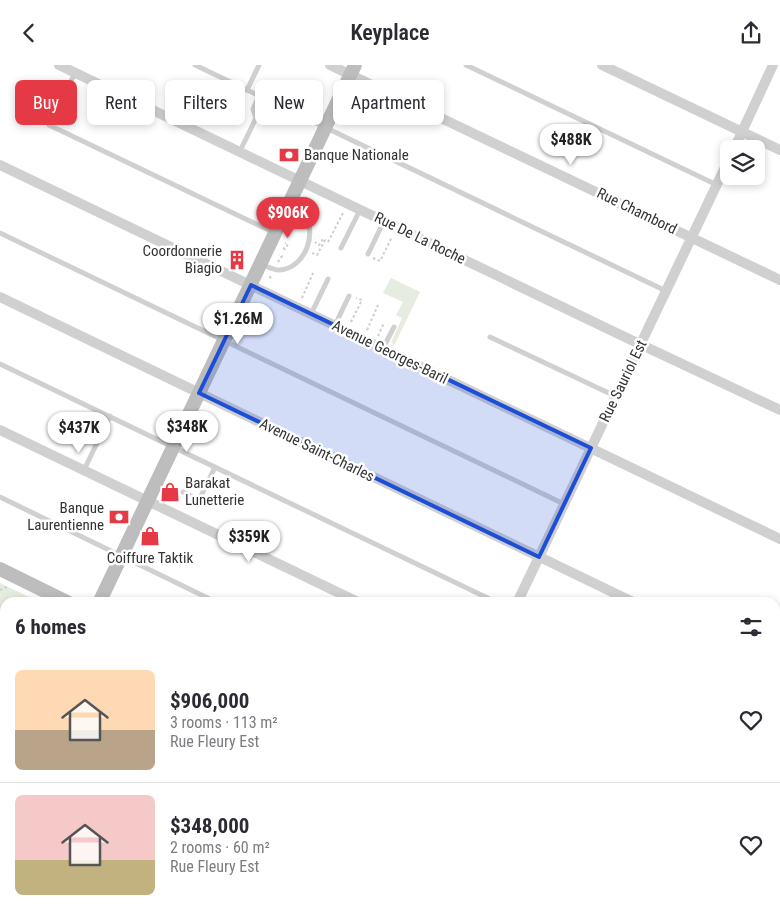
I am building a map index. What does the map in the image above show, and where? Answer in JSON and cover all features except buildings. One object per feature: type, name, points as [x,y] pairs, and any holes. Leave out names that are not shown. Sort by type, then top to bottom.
[{"type":"street","name":"Rue De La Roche","points":[[60,65],[780,410]]},
{"type":"street","name":"Rue Chambord","points":[[330,65],[353,70],[780,280]]},
{"type":"street","points":[[602,65],[780,150]]},
{"type":"street","points":[[738,140],[772,65]]},
{"type":"street","points":[[102,597],[250,285],[261,263],[280,238],[289,204],[353,70]]},
{"type":"street","name":"Avenue Georges-Baril","points":[[0,165],[780,539]]},
{"type":"street","name":"Rue Sauriol Est","points":[[520,597],[720,178]]},
{"type":"street","name":"Avenue Saint-Charles","points":[[0,297],[622,597]]},
{"type":"street","points":[[0,430],[348,597]]},
{"type":"street","points":[[0,569],[57,597]]},
{"type":"lane","points":[[195,65],[255,94]]},
{"type":"lane","points":[[246,90],[259,65]]},
{"type":"lane","points":[[466,65],[717,185]]},
{"type":"lane","points":[[75,73],[49,125],[280,238]]},
{"type":"lane","points":[[240,151],[255,120]]},
{"type":"lane","points":[[320,125],[666,291]]},
{"type":"lane","points":[[261,263],[275,270],[284,269],[299,261],[306,250],[310,238],[308,223],[302,212],[289,204]]},
{"type":"lane","points":[[342,248],[360,209]]},
{"type":"lane","points":[[368,254],[384,221]]},
{"type":"lane","points":[[0,233],[564,504]]},
{"type":"lane","points":[[311,314],[328,279]]},
{"type":"lane","points":[[335,325],[349,296]]},
{"type":"lane","points":[[383,348],[394,327]]},
{"type":"lane","points":[[490,337],[615,396]]},
{"type":"lane","points":[[0,363],[486,597]]},
{"type":"lane","points":[[84,470],[110,416]]},
{"type":"lane","points":[[183,493],[199,500],[215,467]]},
{"type":"lane","points":[[0,497],[206,597]]},
{"type":"path","points":[[304,204],[306,205],[308,199],[306,199]]},
{"type":"path","points":[[328,242],[343,211]]},
{"type":"path","points":[[380,261],[393,235]]},
{"type":"path","points":[[280,238],[288,244],[285,249],[283,248]]},
{"type":"path","points":[[314,241],[320,245],[323,239],[325,240],[317,255],[314,254]]},
{"type":"path","points":[[276,261],[279,263],[282,256],[279,255]]},
{"type":"path","points":[[300,301],[314,271]]},
{"type":"path","points":[[350,324],[362,300]]},
{"type":"path","points":[[366,332],[378,305]]},
{"type":"path","points":[[376,310],[380,311]]},
{"type":"path","points":[[377,337],[384,323]]},
{"type":"path","points":[[0,590],[10,586]]},
{"type":"highlighted area","points":[[251,285],[591,448],[539,557],[199,393]]},
{"type":"shaded area","points":[[391,278],[420,292],[395,344],[391,343],[402,318],[396,315],[403,302],[383,293]]},
{"type":"shaded area","points":[[0,583],[29,597],[0,597]]},
{"type":"place","name":"Banque Nationale","points":[[289,155]]},
{"type":"place","name":"Coordonnerie Biagio","points":[[237,260]]},
{"type":"place","name":"Barakat Lunetterie","points":[[170,492]]},
{"type":"place","name":"Banque Laurentienne","points":[[119,517]]},
{"type":"place","name":"Coiffure Taktik","points":[[150,536]]}]
